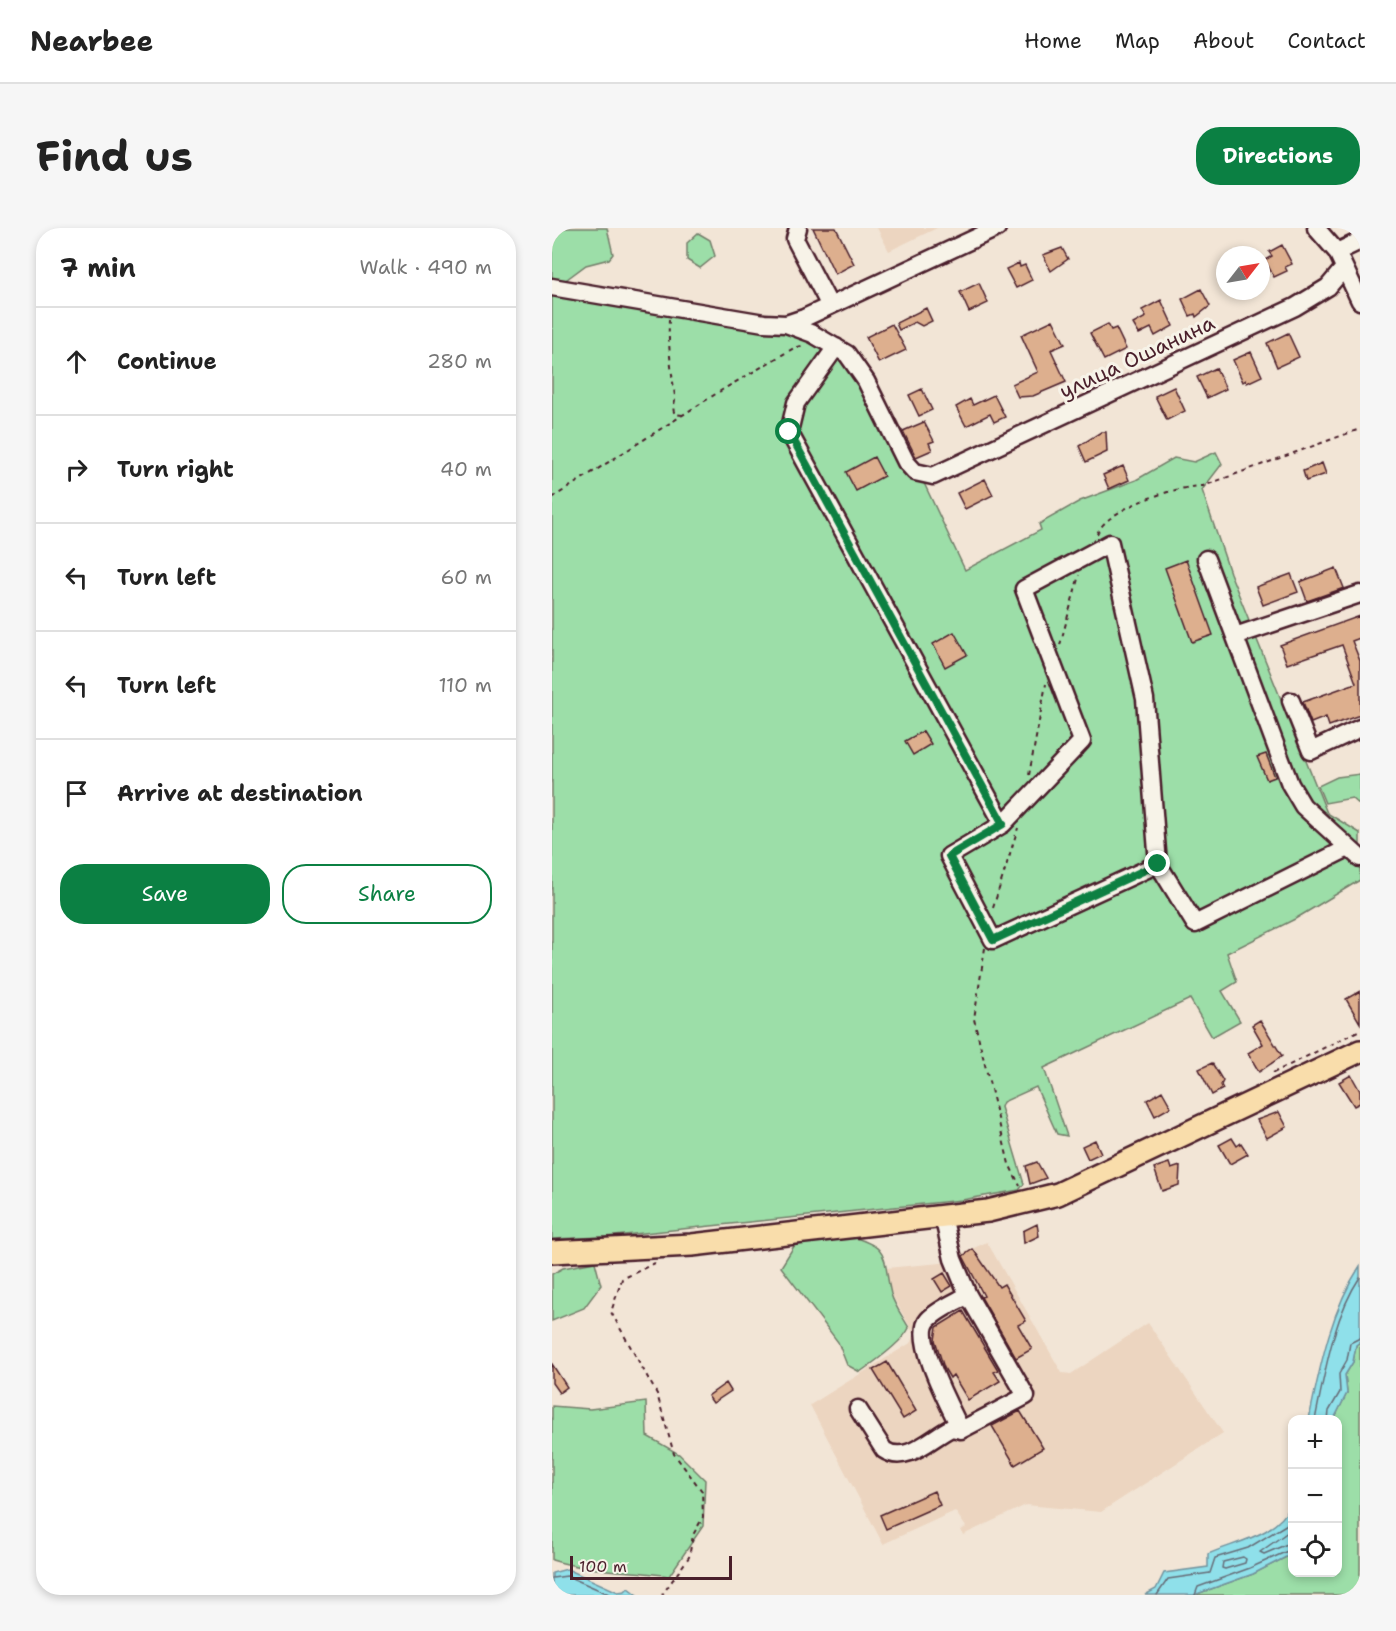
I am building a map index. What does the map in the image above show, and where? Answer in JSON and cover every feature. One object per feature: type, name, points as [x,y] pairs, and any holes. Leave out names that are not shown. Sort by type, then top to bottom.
[{"type":"main road","points":[[552,1252],[692,1245],[988,1211],[1058,1194],[1360,1051]]},
{"type":"street","points":[[798,228],[795,239],[830,306]]},
{"type":"street","points":[[786,324],[830,306],[997,228]]},
{"type":"street","points":[[1317,228],[1337,252],[1360,301]]},
{"type":"street","points":[[1337,252],[1360,241]]},
{"type":"street","name":"улица Ошанина","points":[[836,347],[847,354],[858,367],[910,467],[927,476],[940,474],[1302,304],[1328,287],[1344,268]]},
{"type":"street","points":[[552,287],[764,324],[786,324],[813,334],[836,347],[796,403],[789,432],[1003,824]]},
{"type":"street","points":[[1158,864],[993,940],[949,856],[1003,824],[1083,741],[1024,588],[1110,543],[1145,699],[1158,864],[1195,924],[1354,853],[1303,806],[1290,784],[1277,756],[1206,559]]},
{"type":"street","points":[[1235,636],[1360,594]]},
{"type":"street","points":[[1291,701],[1311,751],[1360,728]]},
{"type":"street","points":[[858,1409],[884,1450],[896,1455],[909,1453],[951,1428],[961,1430],[1026,1396],[968,1295],[952,1259],[943,1216]]},
{"type":"street","points":[[961,1430],[935,1372],[923,1331],[928,1320],[933,1316],[968,1295]]},
{"type":"path","points":[[669,306],[669,364],[675,396],[673,410],[675,414],[683,415]]},
{"type":"path","points":[[552,498],[749,373],[794,348],[809,343],[813,334]]},
{"type":"path","points":[[662,1260],[622,1279],[611,1312],[657,1394],[674,1454],[702,1491],[704,1505],[701,1524],[693,1535],[689,1557],[663,1593]]},
{"type":"shaded area","points":[[877,228],[937,228],[889,251]]},
{"type":"shaded area","points":[[987,1242],[1062,1373],[1071,1374],[1148,1323],[1223,1433],[1101,1512],[1026,1505],[963,1535],[961,1530],[966,1527],[955,1511],[883,1544],[810,1405],[912,1342],[914,1334],[879,1272],[886,1268],[941,1263]]},
{"type":"green space","points":[[552,228],[607,228],[613,254],[609,259],[586,265],[563,282],[552,279]]},
{"type":"green space","points":[[698,233],[710,240],[715,256],[700,268],[687,260],[687,243]]},
{"type":"green space","points":[[552,293],[582,301],[643,308],[791,333],[812,339],[841,356],[923,481],[965,570],[1041,530],[1039,524],[1080,501],[1136,480],[1174,458],[1194,462],[1216,452],[1222,464],[1202,490],[1230,573],[1327,813],[1360,833],[1360,880],[1295,919],[1227,953],[1237,982],[1222,991],[1240,1021],[1212,1037],[1190,999],[1044,1068],[1067,1136],[1057,1134],[1036,1087],[1003,1102],[1001,1107],[1024,1184],[1019,1190],[962,1200],[605,1237],[552,1239]]},
{"type":"green space","points":[[1360,774],[1360,805],[1352,798],[1325,803],[1318,786],[1337,777]]},
{"type":"green space","points":[[848,1236],[872,1244],[883,1255],[892,1298],[909,1328],[880,1358],[860,1372],[847,1365],[838,1342],[781,1267],[796,1243]]},
{"type":"green space","points":[[595,1262],[601,1285],[584,1308],[552,1321],[552,1274],[563,1268]]},
{"type":"green space","points":[[1360,1342],[1360,1595],[1194,1595],[1253,1574],[1288,1556],[1288,1577],[1342,1577],[1342,1415],[1336,1415],[1347,1393],[1345,1375],[1353,1362],[1356,1345]]},
{"type":"green space","points":[[646,1402],[647,1436],[679,1454],[705,1480],[703,1526],[669,1576],[595,1569],[552,1560],[552,1406],[590,1409]]},
{"type":"water","points":[[1360,1266],[1360,1342],[1356,1345],[1353,1362],[1345,1375],[1347,1393],[1336,1415],[1310,1415],[1327,1340],[1350,1284]]},
{"type":"water","points":[[1288,1510],[1288,1556],[1253,1574],[1194,1595],[1145,1595],[1156,1589],[1164,1573],[1208,1567],[1208,1554],[1255,1536],[1285,1515]]},
{"type":"water","points":[[567,1569],[618,1592],[628,1588],[637,1595],[552,1595],[552,1573]]},
{"type":"building","points":[[813,228],[836,228],[854,264],[835,274]]},
{"type":"building","points":[[1282,245],[1292,264],[1285,267],[1287,271],[1274,277],[1270,269],[1270,257],[1272,256],[1270,251]]},
{"type":"building","points":[[1062,248],[1068,259],[1051,271],[1043,255]]},
{"type":"building","points":[[1019,263],[1020,267],[1025,265],[1032,280],[1016,288],[1006,269]]},
{"type":"building","points":[[979,283],[988,303],[969,312],[960,292]]},
{"type":"building","points":[[1201,289],[1210,306],[1196,317],[1195,314],[1190,316],[1182,299]]},
{"type":"building","points":[[1161,300],[1173,326],[1155,336],[1151,328],[1139,334],[1133,324],[1146,317],[1142,310]]},
{"type":"building","points":[[926,308],[932,321],[922,326],[915,322],[899,330],[896,323]]},
{"type":"building","points":[[1053,320],[1065,344],[1051,350],[1066,382],[1033,396],[1018,397],[1012,384],[1038,372],[1021,335]]},
{"type":"building","points":[[892,324],[906,350],[879,363],[866,337]]},
{"type":"building","points":[[1108,324],[1111,330],[1116,328],[1126,349],[1104,360],[1090,333]]},
{"type":"building","points":[[1288,333],[1299,357],[1277,367],[1267,343]]},
{"type":"building","points":[[1251,352],[1262,376],[1247,383],[1246,380],[1243,382],[1233,360]]},
{"type":"building","points":[[1216,368],[1226,389],[1207,398],[1197,377]]},
{"type":"building","points":[[1174,387],[1185,411],[1167,420],[1155,396]]},
{"type":"building","points":[[922,389],[932,410],[919,416],[909,395]]},
{"type":"building","points":[[994,395],[1005,417],[994,422],[990,414],[966,426],[956,407],[970,399],[973,405]]},
{"type":"building","points":[[924,422],[934,441],[929,443],[932,450],[916,457],[903,431]]},
{"type":"building","points":[[1101,432],[1106,432],[1107,452],[1086,462],[1079,446]]},
{"type":"building","points":[[874,457],[884,476],[856,491],[846,472]]},
{"type":"building","points":[[1322,463],[1326,474],[1306,481],[1303,471]]},
{"type":"building","points":[[1123,466],[1129,480],[1109,489],[1103,475]]},
{"type":"building","points":[[985,479],[993,495],[965,509],[957,493]]},
{"type":"building","points":[[1186,560],[1213,635],[1192,642],[1165,568]]},
{"type":"building","points":[[1336,568],[1344,588],[1307,601],[1300,582]]},
{"type":"building","points":[[1291,574],[1298,592],[1263,605],[1256,587]]},
{"type":"building","points":[[1360,616],[1360,638],[1352,641],[1360,661],[1360,715],[1329,726],[1326,717],[1311,723],[1303,702],[1356,683],[1342,645],[1287,664],[1280,645]]},
{"type":"building","points":[[954,632],[967,655],[945,667],[933,644]]},
{"type":"building","points":[[923,731],[931,744],[913,755],[905,741]]},
{"type":"building","points":[[1266,754],[1275,777],[1267,780],[1257,757]]},
{"type":"building","points":[[1360,991],[1360,1023],[1346,999]]},
{"type":"building","points":[[1260,1020],[1282,1056],[1259,1072],[1248,1053],[1263,1044],[1252,1025]]},
{"type":"building","points":[[1212,1063],[1223,1081],[1221,1085],[1223,1089],[1212,1095],[1199,1069]]},
{"type":"building","points":[[1351,1075],[1360,1091],[1360,1103],[1354,1106],[1339,1082]]},
{"type":"building","points":[[1162,1091],[1171,1107],[1155,1116],[1147,1100]]},
{"type":"building","points":[[1279,1112],[1287,1127],[1267,1138],[1257,1120]]},
{"type":"building","points":[[1232,1138],[1237,1146],[1241,1143],[1248,1154],[1230,1164],[1219,1145]]},
{"type":"building","points":[[1095,1140],[1101,1153],[1088,1159],[1082,1146]]},
{"type":"building","points":[[1037,1162],[1046,1178],[1030,1184],[1026,1166]]},
{"type":"building","points":[[1169,1163],[1171,1169],[1180,1166],[1179,1185],[1162,1191],[1154,1168]]},
{"type":"building","points":[[1037,1224],[1039,1236],[1024,1243],[1023,1231]]},
{"type":"building","points":[[973,1249],[999,1287],[1004,1284],[1026,1321],[1018,1325],[1032,1349],[1016,1358],[981,1297],[984,1296],[963,1256]]},
{"type":"building","points":[[944,1273],[952,1286],[942,1292],[934,1279]]},
{"type":"building","points":[[963,1311],[998,1370],[994,1372],[1000,1381],[968,1400],[953,1375],[950,1378],[944,1368],[935,1340],[937,1327]]},
{"type":"building","points":[[887,1362],[916,1411],[903,1419],[873,1370]]},
{"type":"building","points":[[552,1364],[567,1387],[559,1393],[552,1383]]},
{"type":"building","points":[[726,1383],[731,1391],[713,1403],[708,1396]]},
{"type":"building","points":[[1020,1411],[1043,1448],[1015,1465],[992,1426]]},
{"type":"building","points":[[934,1491],[940,1505],[886,1529],[880,1515]]},
{"type":"route","points":[[789,432],[1003,824],[949,856],[993,940],[1158,864]]}]
